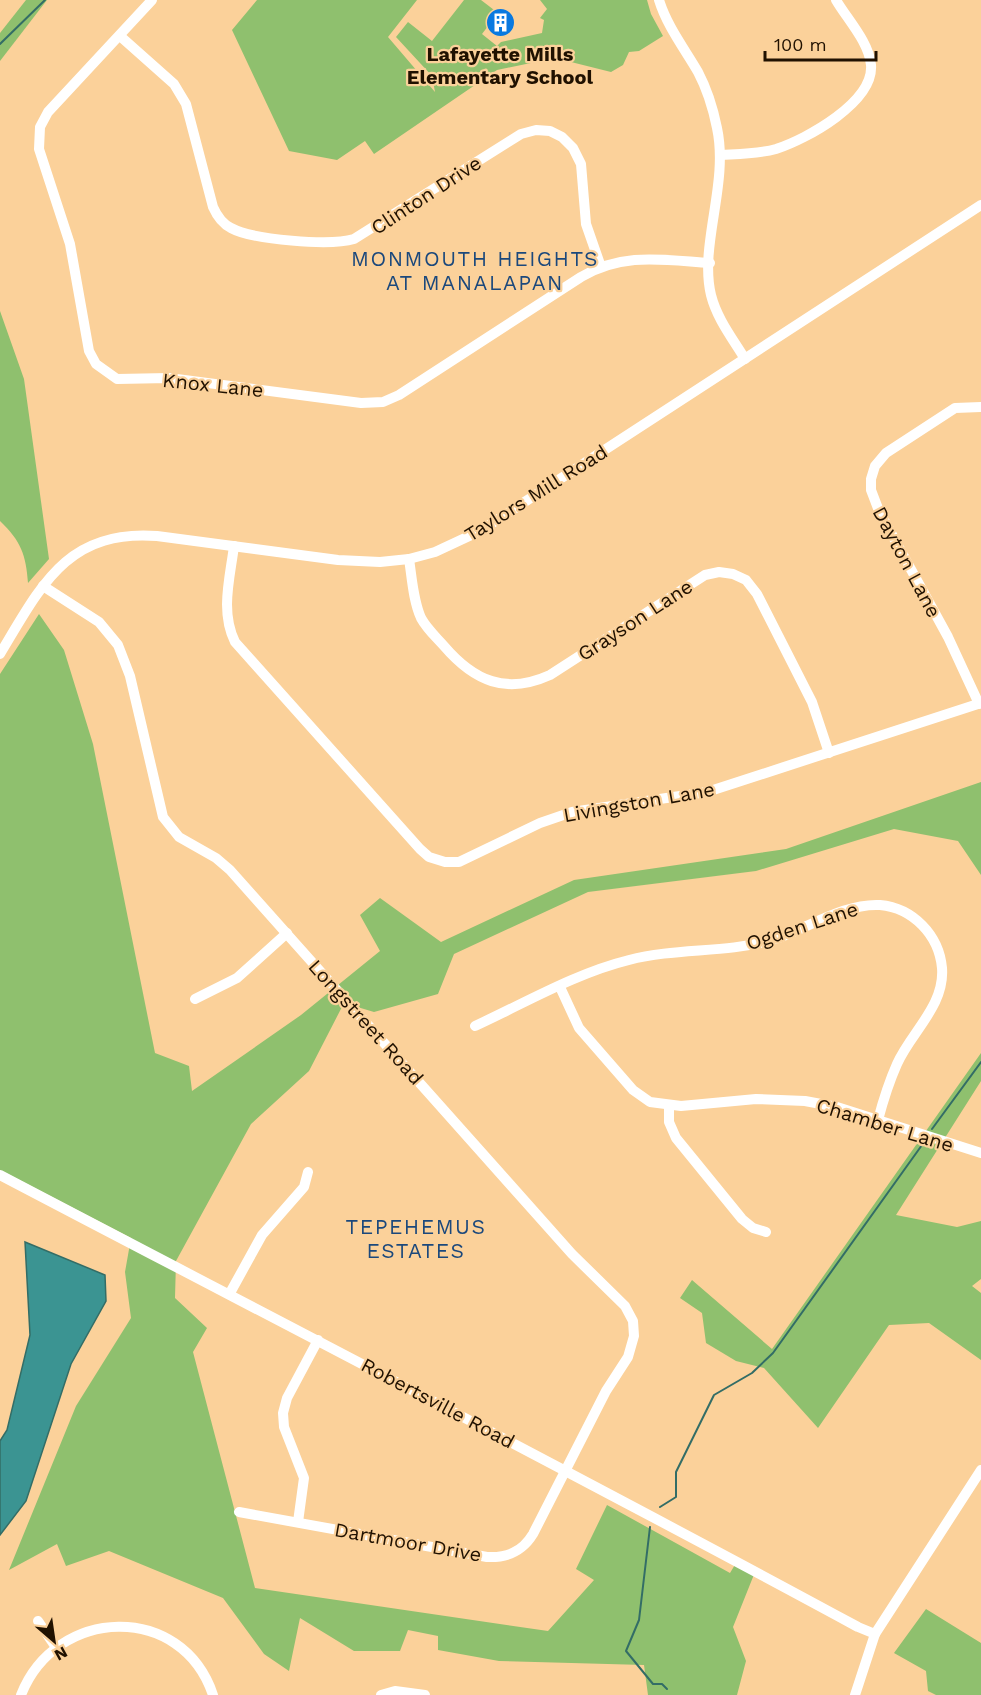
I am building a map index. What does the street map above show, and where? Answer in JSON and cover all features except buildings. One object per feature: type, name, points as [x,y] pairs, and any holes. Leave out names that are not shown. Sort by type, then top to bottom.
[{"type":"street","name":"Knox Lane","points":[[152,0],[48,112],[38,134],[41,155],[70,244],[89,351],[96,364],[110,376],[130,381],[169,378],[361,404],[383,402],[399,395],[581,277],[601,267],[645,257],[710,263]]},
{"type":"street","points":[[658,0],[670,28],[706,90],[717,129],[721,154],[710,263],[710,289],[715,308],[746,359]]},
{"type":"street","points":[[721,154],[762,152],[797,140],[852,105],[864,93],[871,77],[870,60],[865,47],[836,0]]},
{"type":"street","name":"Clinton Drive","points":[[120,36],[180,93],[190,116],[213,207],[218,217],[231,228],[248,233],[322,243],[354,239],[521,134],[543,130],[562,137],[578,156],[586,224],[601,267]]},
{"type":"street","name":"Taylors Mill Road","points":[[0,654],[57,567],[74,554],[95,543],[117,536],[157,536],[354,562],[409,559],[452,545],[480,531],[981,205]]},
{"type":"street","name":"Dayton Lane","points":[[980,703],[948,637],[879,511],[871,490],[873,472],[886,453],[955,408],[981,407]]},
{"type":"street","name":"Livingston Lane","points":[[234,546],[226,610],[228,626],[236,642],[420,849],[445,862],[459,862],[540,823],[572,812],[689,797],[980,703]]},
{"type":"street","name":"Grayson Lane","points":[[409,559],[418,608],[428,628],[469,671],[487,680],[508,684],[529,682],[549,675],[705,575],[727,573],[740,577],[757,594],[807,690],[829,753]]},
{"type":"street","name":"Longstreet Road","points":[[43,586],[99,622],[122,652],[130,676],[158,804],[167,824],[185,842],[216,858],[230,870],[572,1254],[629,1312],[634,1326],[632,1350],[566,1469]]},
{"type":"street","name":"Ogden Lane","points":[[475,1026],[560,987],[630,959],[739,947],[768,941],[859,907],[880,905],[902,911],[919,922],[931,935],[940,957],[942,978],[934,1005],[897,1064],[878,1120]]},
{"type":"street","points":[[195,999],[237,978],[287,933]]},
{"type":"street","name":"Chamber Lane","points":[[560,987],[579,1028],[633,1090],[650,1101],[669,1106],[784,1099],[822,1104],[981,1153]]},
{"type":"street","points":[[669,1106],[669,1122],[678,1141],[742,1219],[753,1228],[766,1232]]},
{"type":"street","points":[[230,1293],[262,1235],[304,1187],[308,1172]]},
{"type":"street","name":"Robertsville Road","points":[[0,1175],[566,1469],[858,1627],[875,1634]]},
{"type":"street","points":[[298,1522],[304,1478],[284,1427],[283,1413],[287,1398],[318,1340]]},
{"type":"street","name":"Dartmoor Drive","points":[[238,1512],[487,1557],[507,1556],[517,1552],[529,1541],[566,1469]]},
{"type":"street","points":[[855,1695],[875,1634],[981,1470]]},
{"type":"street","points":[[38,1621],[55,1646]]},
{"type":"street","points":[[21,1695],[30,1676],[55,1646],[81,1633],[105,1627],[123,1627],[149,1632],[170,1641],[189,1656],[201,1670],[213,1695]]},
{"type":"street","points":[[381,1695],[395,1691],[425,1695]]},
{"type":"green space","points":[[26,0],[47,0],[0,61],[0,33]]},
{"type":"green space","points":[[257,0],[417,0],[388,37],[435,92],[432,76],[396,37],[408,22],[432,41],[464,0],[481,0],[498,13],[482,34],[497,46],[501,42],[542,33],[544,20],[540,18],[547,9],[540,0],[647,0],[651,14],[663,36],[639,51],[629,52],[623,65],[611,72],[555,58],[497,70],[374,154],[365,141],[337,160],[289,151],[232,30]]},
{"type":"green space","points":[[0,311],[24,379],[49,559],[28,583],[26,564],[18,542],[0,521]]},
{"type":"green space","points":[[39,614],[64,650],[93,744],[155,1053],[189,1066],[192,1091],[301,1015],[380,951],[360,915],[380,898],[441,942],[574,880],[786,849],[981,782],[981,875],[958,841],[894,829],[756,871],[588,892],[454,954],[438,994],[374,1012],[344,1003],[309,1071],[251,1124],[176,1261],[175,1298],[207,1328],[193,1352],[255,1588],[548,1631],[594,1580],[576,1569],[607,1505],[730,1573],[736,1563],[755,1572],[733,1627],[746,1661],[737,1695],[648,1695],[644,1665],[499,1661],[438,1650],[438,1636],[408,1630],[400,1651],[354,1651],[300,1618],[289,1671],[264,1654],[223,1598],[109,1551],[66,1566],[57,1544],[9,1570],[76,1406],[131,1318],[125,1272],[131,1238],[0,1170],[0,674]]},
{"type":"green space","points":[[981,1053],[981,1081],[896,1215],[957,1227],[981,1221],[981,1279],[972,1286],[981,1293],[981,1360],[929,1323],[889,1325],[818,1428],[764,1368],[736,1361],[706,1343],[702,1313],[680,1298],[692,1280],[772,1349]]},
{"type":"green space","points":[[926,1609],[981,1643],[981,1695],[936,1695],[928,1691],[926,1671],[894,1653]]},
{"type":"water","points":[[25,1242],[105,1275],[106,1301],[71,1364],[26,1501],[0,1535],[0,1441],[7,1430],[30,1335]]},
{"type":"waterway","points":[[0,44],[45,0]]},
{"type":"waterway","points":[[932,1129],[981,1062]]},
{"type":"waterway","points":[[660,1507],[676,1497],[676,1472],[714,1395],[752,1373],[773,1353],[922,1145]]},
{"type":"waterway","points":[[650,1527],[639,1620],[626,1651],[653,1684],[662,1684],[667,1689]]},
{"type":"place","name":"Lafayette Mills Elementary School","points":[[500,23]]},
{"type":"district","name":"MONMOUTH HEIGHTS AT MANALAPAN","points":[[475,271]]},
{"type":"district","name":"TEPEHEMUS ESTATES","points":[[416,1239]]}]
